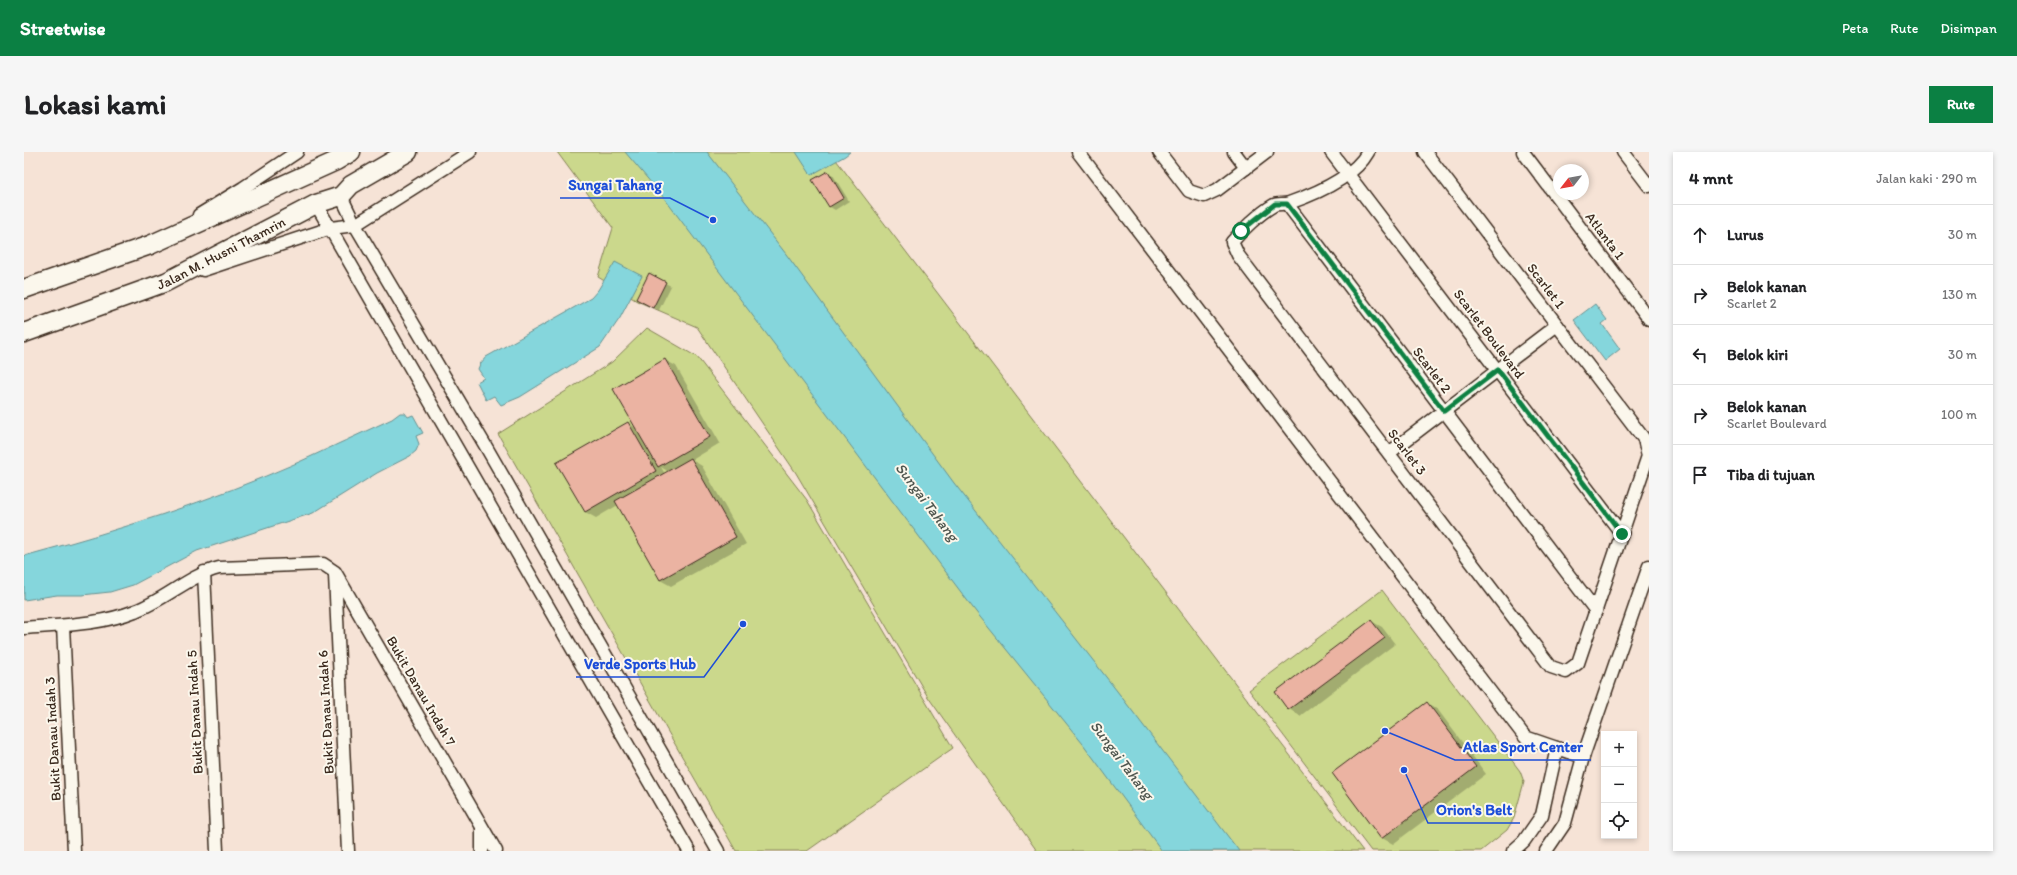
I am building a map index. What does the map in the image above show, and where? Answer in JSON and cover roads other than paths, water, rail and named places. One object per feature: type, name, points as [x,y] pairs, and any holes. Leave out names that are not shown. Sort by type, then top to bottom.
[{"type":"main road","name":"Jalan M. Husni Thamrin","points":[[24,334],[166,282],[346,190],[408,152]]},
{"type":"main road","points":[[24,289],[150,244],[344,156]]},
{"type":"street","points":[[150,244],[243,188],[297,152]]},
{"type":"street","points":[[166,282],[331,228],[355,225],[470,152]]},
{"type":"street","points":[[1078,152],[1525,737],[1583,757]]},
{"type":"street","points":[[1158,152],[1189,191],[1204,196],[1217,190],[1267,152]]},
{"type":"street","points":[[1234,152],[1246,168]]},
{"type":"street","name":"Scarlet Boulevard","points":[[1331,152],[1622,534]]},
{"type":"street","points":[[1287,204],[1324,189],[1347,173],[1368,152]]},
{"type":"street","name":"Scarlet 1","points":[[1425,152],[1644,439],[1648,456],[1622,534]]},
{"type":"street","name":"Atlanta 1","points":[[1523,152],[1649,319]]},
{"type":"street","points":[[1623,152],[1649,186]]},
{"type":"street","points":[[346,190],[355,225],[485,446],[718,851]]},
{"type":"street","points":[[316,204],[689,851]]},
{"type":"street","name":"Scarlet 3","points":[[1287,204],[1275,204],[1241,231],[1232,242],[1238,255],[1551,667],[1566,672],[1578,663],[1596,611]]},
{"type":"street","name":"Scarlet 2","points":[[1287,204],[1596,611]]},
{"type":"street","points":[[1389,453],[1557,325]]},
{"type":"street","points":[[1596,611],[1622,534]]},
{"type":"street","points":[[24,628],[63,626],[102,620],[135,611],[169,594],[204,572],[219,568],[263,567],[310,563],[323,564],[335,572]]},
{"type":"street","points":[[1546,851],[1565,822],[1583,757],[1649,566]]},
{"type":"street","name":"Bukit Danau Indah 5","points":[[204,572],[217,851]]},
{"type":"street","name":"Bukit Danau Indah 7","points":[[335,572],[496,851]]},
{"type":"street","name":"Bukit Danau Indah 6","points":[[335,572],[348,851]]},
{"type":"street","name":"Bukit Danau Indah 3","points":[[63,626],[74,851]]},
{"type":"street","points":[[1513,851],[1524,840],[1542,815],[1557,748]]},
{"type":"street","points":[[482,826],[482,851]]},
{"type":"water","points":[[625,152],[707,152],[786,254],[954,483],[1117,691],[1239,851],[1162,851],[1083,744],[976,612],[664,198]]},
{"type":"water","points":[[796,152],[850,152],[811,175]]},
{"type":"water","points":[[615,262],[642,276],[620,318],[600,347],[520,397],[501,405],[494,396],[486,400],[477,382],[484,378],[478,369],[486,357],[591,298],[598,290]]},
{"type":"water","points":[[1595,304],[1607,320],[1602,324],[1620,349],[1605,361],[1574,320]]},
{"type":"water","points":[[400,413],[405,413],[408,417],[413,415],[423,433],[416,436],[419,444],[416,451],[410,456],[377,473],[313,513],[197,551],[133,585],[110,592],[82,595],[57,595],[24,600],[24,556],[128,526],[232,490],[299,462],[392,419]]},
{"type":"place","name":"Sungai Tahang","points":[[713,220]]},
{"type":"place","name":"Verde Sports Hub","points":[[743,624]]},
{"type":"place","name":"Atlas Sport Center","points":[[1385,731]]},
{"type":"place","name":"Orion's Belt","points":[[1404,770]]}]
